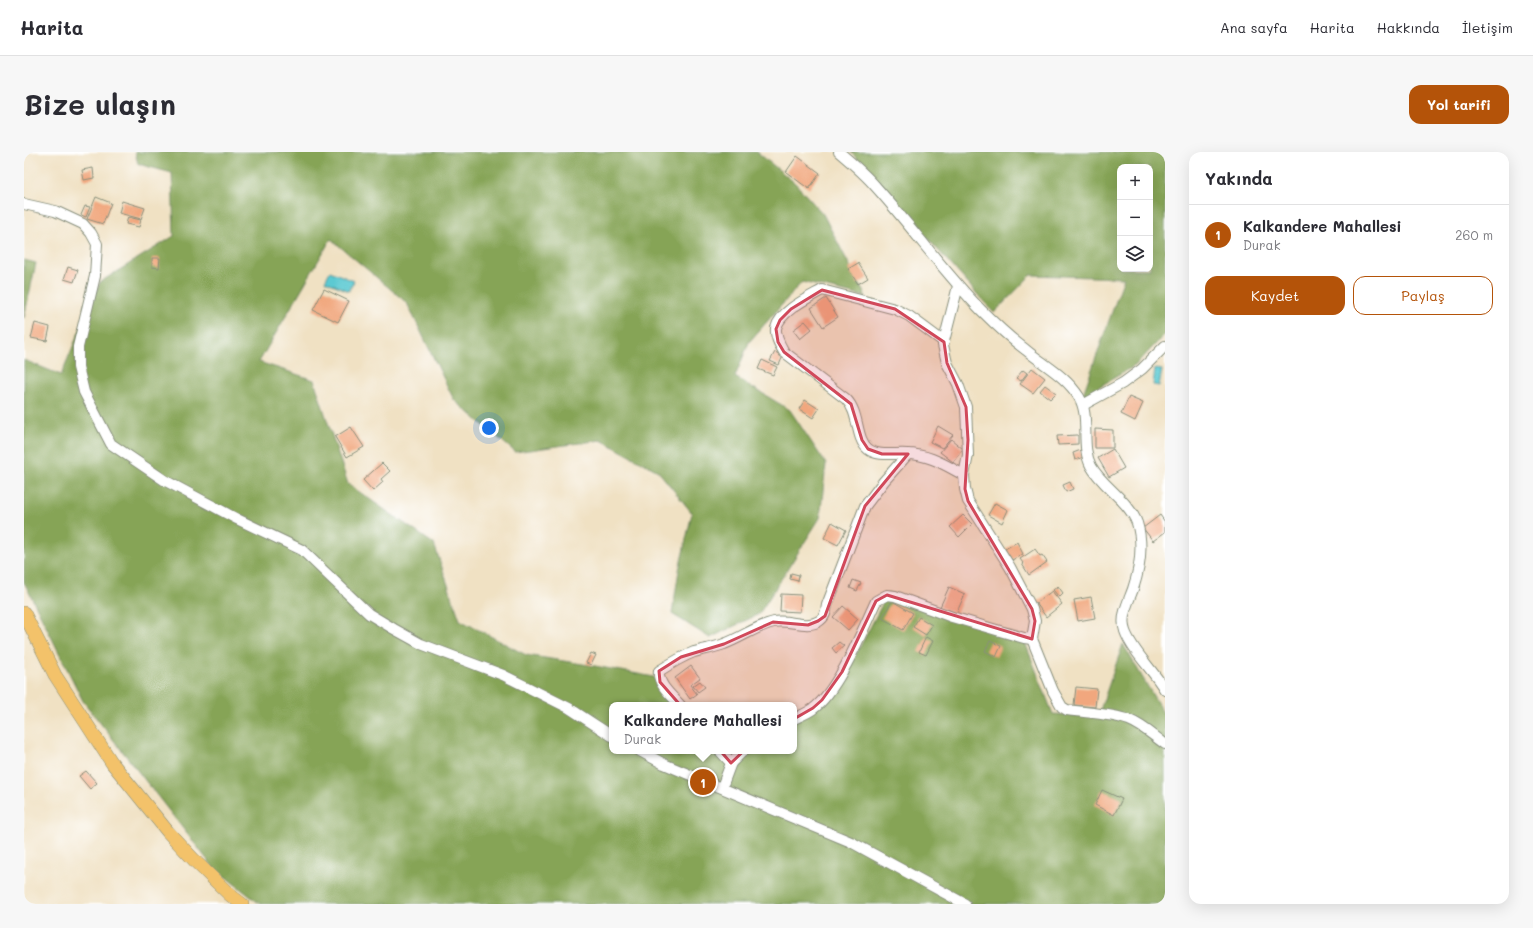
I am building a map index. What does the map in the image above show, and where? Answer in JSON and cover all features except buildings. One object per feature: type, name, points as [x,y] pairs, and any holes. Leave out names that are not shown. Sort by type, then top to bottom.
[{"type":"main road","points":[[24,613],[55,675]]},
{"type":"main road","points":[[24,633],[55,675],[112,763],[163,826],[195,861],[230,896],[242,904]]},
{"type":"street","points":[[839,152],[875,186],[958,286],[982,311],[1026,350],[1070,385],[1083,405],[1088,455],[1091,465],[1128,509],[1136,521],[1140,535],[1140,565],[1124,613],[1125,630],[1130,641],[1158,678],[1165,690]]},
{"type":"street","points":[[24,204],[55,211],[83,224],[92,233],[97,244],[95,276],[78,347],[78,367],[84,392],[110,444],[164,480],[237,519],[302,550],[369,614],[394,630],[420,644],[503,675],[569,708],[609,734]]},
{"type":"street","points":[[958,286],[944,342],[944,350],[947,364],[958,384],[966,407],[968,456],[964,475],[965,489],[968,501],[1010,567],[1032,608],[1035,621],[1032,639],[1053,691],[1062,707],[1067,710],[1114,716],[1129,720],[1165,744]]},
{"type":"street","points":[[944,342],[909,316],[895,309],[822,290],[791,309],[780,320],[776,329],[778,342],[784,352],[851,404],[862,440],[868,449],[882,454],[925,455],[964,475]]},
{"type":"street","points":[[1083,405],[1123,383],[1142,369],[1165,346]]},
{"type":"street","points":[[677,702],[660,682],[658,676],[659,672],[681,657],[724,644],[756,628],[773,622],[785,621],[808,625],[825,616],[827,605],[865,506],[884,480],[908,454]]},
{"type":"street","points":[[797,717],[813,708],[830,689],[842,672],[876,601],[887,594],[952,617],[1032,639]]},
{"type":"street","points":[[646,754],[664,764],[851,842],[965,904]]},
{"type":"street","points":[[723,754],[731,763]]},
{"type":"street","points":[[722,787],[731,763],[740,754]]},
{"type":"highlighted area","points":[[822,290],[895,309],[944,342],[947,363],[966,407],[968,440],[965,489],[968,501],[1032,609],[1035,621],[1032,639],[887,595],[876,601],[842,672],[822,700],[813,708],[752,743],[731,763],[660,682],[659,671],[681,657],[724,644],[773,622],[808,625],[825,616],[865,506],[908,454],[882,454],[868,449],[862,440],[851,404],[784,352],[778,342],[776,329],[780,320],[791,309]]},
{"type":"green space","points":[[135,152],[757,152],[795,183],[823,214],[866,297],[802,282],[749,342],[735,377],[790,410],[826,464],[820,518],[759,614],[710,638],[672,614],[679,570],[692,513],[658,471],[601,440],[515,452],[454,400],[407,303],[331,239],[259,362],[314,380],[348,484],[434,544],[460,620],[526,655],[654,677],[676,702],[609,702],[609,754],[797,754],[797,716],[840,685],[888,593],[1023,637],[1053,714],[1098,716],[1123,644],[1165,716],[1165,904],[260,904],[213,867],[83,701],[24,582],[24,360],[61,375],[100,282],[174,236],[172,173],[138,164]]},
{"type":"green space","points":[[851,152],[1165,152],[1165,334],[1136,365],[1082,397],[1124,278],[1031,275],[994,313]]},
{"type":"green space","points":[[24,260],[36,263],[24,318]]},
{"type":"water","points":[[330,271],[354,281],[349,291],[325,281]]},
{"type":"water","points":[[1155,369],[1162,370],[1159,386],[1153,385]]},
{"type":"place","name":"Kalkandere Mahallesi","points":[[703,782]]}]
